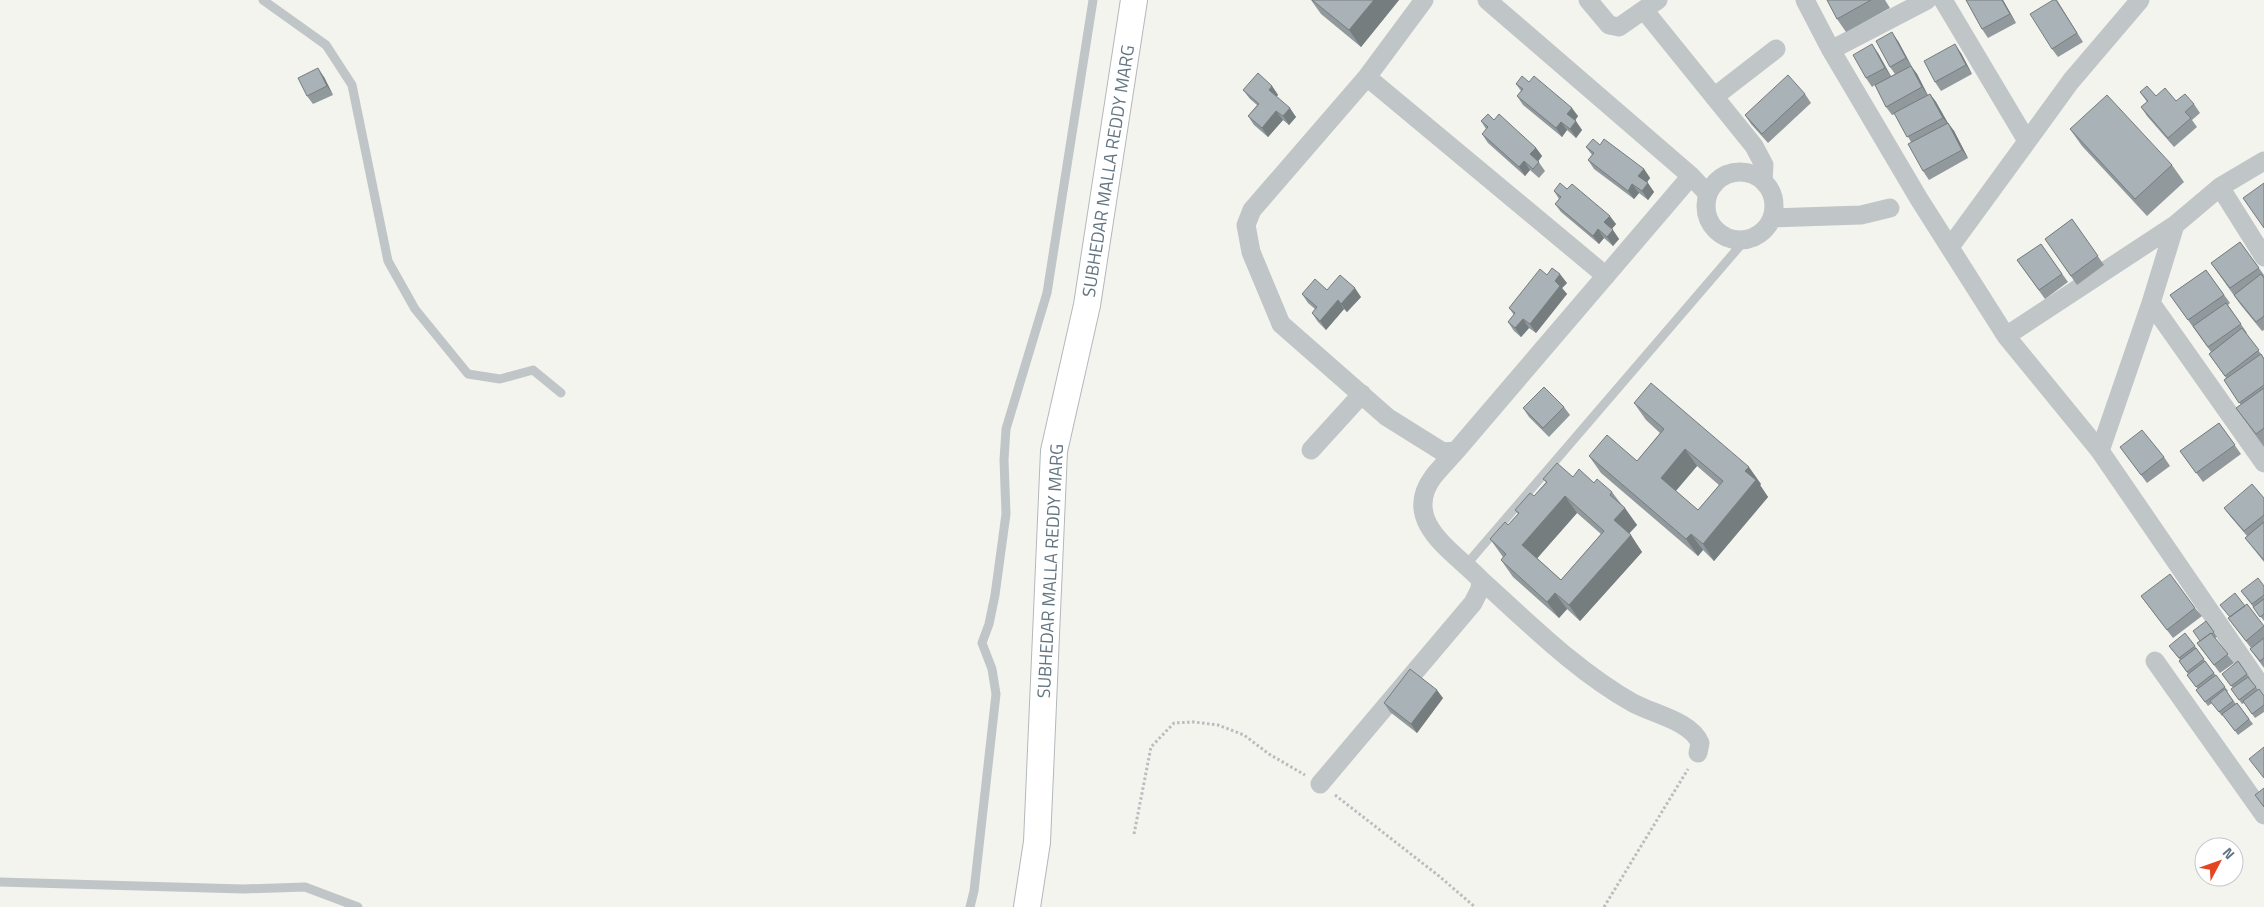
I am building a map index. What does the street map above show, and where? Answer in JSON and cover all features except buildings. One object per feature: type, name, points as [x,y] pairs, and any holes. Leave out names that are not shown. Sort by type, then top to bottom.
[{"type":"main road","name":"SUBHEDAR MALLA REDDY MARG","points":[[1027,907],[1037,842],[1054,451],[1087,305],[1134,0]]},
{"type":"street","points":[[1424,0],[1367,77],[1252,210],[1246,225],[1251,252],[1281,324],[1388,417],[1443,452],[1456,451]]},
{"type":"street","points":[[1488,0],[1691,176],[1708,194]]},
{"type":"street","points":[[1588,0],[1608,25],[1619,27],[1651,5],[1714,97],[1760,155],[1764,165],[1763,181]]},
{"type":"street","points":[[1804,0],[1831,50],[2006,336],[2100,451],[2264,690]]},
{"type":"street","points":[[1831,50],[1927,0]]},
{"type":"street","points":[[1944,0],[2028,141]]},
{"type":"street","points":[[1950,247],[2071,81],[2140,0]]},
{"type":"street","points":[[1714,97],[1776,49]]},
{"type":"street","points":[[1367,77],[1606,276]]},
{"type":"street","points":[[2006,336],[2175,225],[2220,187],[2264,161]]},
{"type":"street","points":[[1733,173],[1749,174],[1763,181],[1770,189],[1773,199],[1772,218],[1765,229],[1757,236],[1746,240],[1734,239],[1723,235],[1714,228],[1708,218],[1706,206],[1708,194],[1714,184],[1723,176],[1733,173]]},
{"type":"street","points":[[1691,176],[1432,478],[1424,496],[1423,510],[1430,530],[1446,548],[1481,580],[1590,676],[1634,704],[1694,733],[1700,743],[1698,753]]},
{"type":"street","points":[[2220,187],[2264,257]]},
{"type":"street","points":[[1772,218],[1860,215],[1890,208]]},
{"type":"street","points":[[2100,451],[2151,304],[2175,225]]},
{"type":"street","points":[[2151,304],[2264,463]]},
{"type":"street","points":[[1311,450],[1362,394]]},
{"type":"street","points":[[1320,784],[1473,603],[1480,589],[1481,580]]},
{"type":"street","points":[[2154,661],[2264,815]]},
{"type":"lane","points":[[263,0],[326,45],[352,85],[388,261],[415,309],[468,374],[500,380],[533,370],[561,393]]},
{"type":"lane","points":[[970,907],[974,891],[996,694],[992,669],[982,643],[989,624],[995,595],[1006,514],[1004,460],[1006,429],[1047,293],[1093,0]]},
{"type":"lane","points":[[1466,565],[1746,240]]},
{"type":"lane","points":[[0,882],[233,889],[305,887],[358,907]]},
{"type":"path","points":[[1134,834],[1151,747],[1174,723],[1194,722],[1218,725],[1244,735],[1269,754],[1320,784],[1439,876],[1475,907]]},
{"type":"path","points":[[1604,907],[1698,753]]}]
